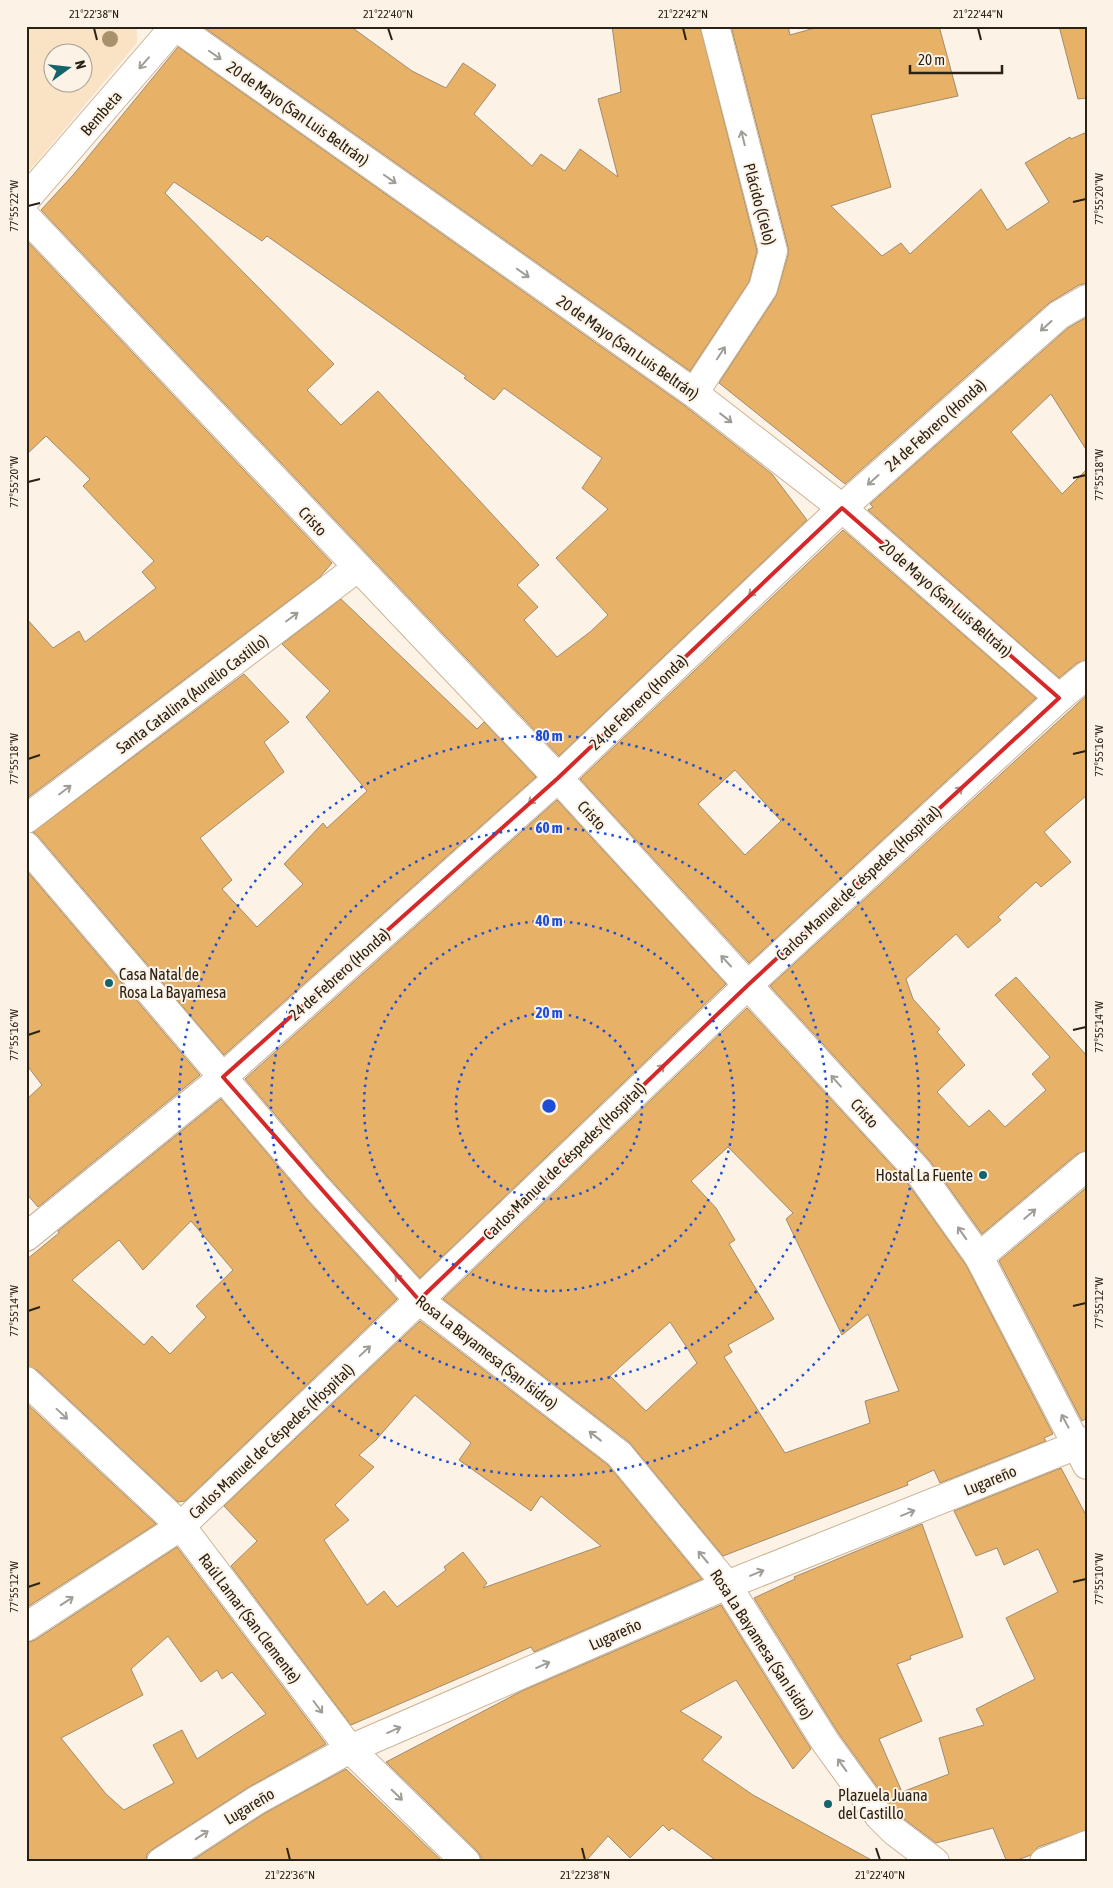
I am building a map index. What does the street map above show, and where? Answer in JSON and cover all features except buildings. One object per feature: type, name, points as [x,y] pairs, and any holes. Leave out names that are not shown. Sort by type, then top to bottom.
[{"type":"street","name":"20 de Mayo (San Luis Beltrán)","points":[[175,26],[694,393],[842,508],[1059,698]]},
{"type":"street","name":"Bembeta","points":[[26,199],[175,26]]},
{"type":"street","name":"Plácido (Cielo)","points":[[694,393],[763,288],[772,251],[714,26]]},
{"type":"street","name":"Cristo","points":[[26,217],[558,778],[918,1171],[979,1257],[1084,1450]]},
{"type":"street","name":"24 de Febrero (Honda)","points":[[26,1237],[223,1077],[558,778],[842,508],[1059,315],[1087,299]]},
{"type":"street","name":"Santa Catalina (Aurelio Castillo)","points":[[26,819],[357,568]]},
{"type":"street","name":"Carlos Manuel de Céspedes (Hospital)","points":[[26,1628],[180,1526],[748,985],[1059,698],[1087,675]]},
{"type":"street","name":"Rosa La Bayamesa (San Isidro)","points":[[26,846],[318,1188],[419,1300],[619,1454],[727,1585],[826,1743],[879,1816],[935,1862]]},
{"type":"street","points":[[979,1257],[1087,1166]]},
{"type":"street","name":"Raúl Lamar (San Clemente)","points":[[26,1381],[180,1526],[350,1749],[466,1862]]},
{"type":"street","name":"Lugareño","points":[[161,1862],[256,1800],[350,1749],[727,1585],[1084,1450]]},
{"type":"street","points":[[1044,1862],[1087,1845]]},
{"type":"highlighted area","points":[[842,508],[1059,698],[748,985],[419,1300],[223,1077],[558,778]]},
{"type":"shaded area","points":[[26,26],[137,26],[137,43],[30,170],[26,170]]},
{"type":"place","name":"Casa Natal de Rosa La Bayamesa","points":[[109,983]]},
{"type":"place","name":"Hostal La Fuente","points":[[983,1175]]},
{"type":"place","name":"Plazuela Juana del Castillo","points":[[828,1804]]}]
